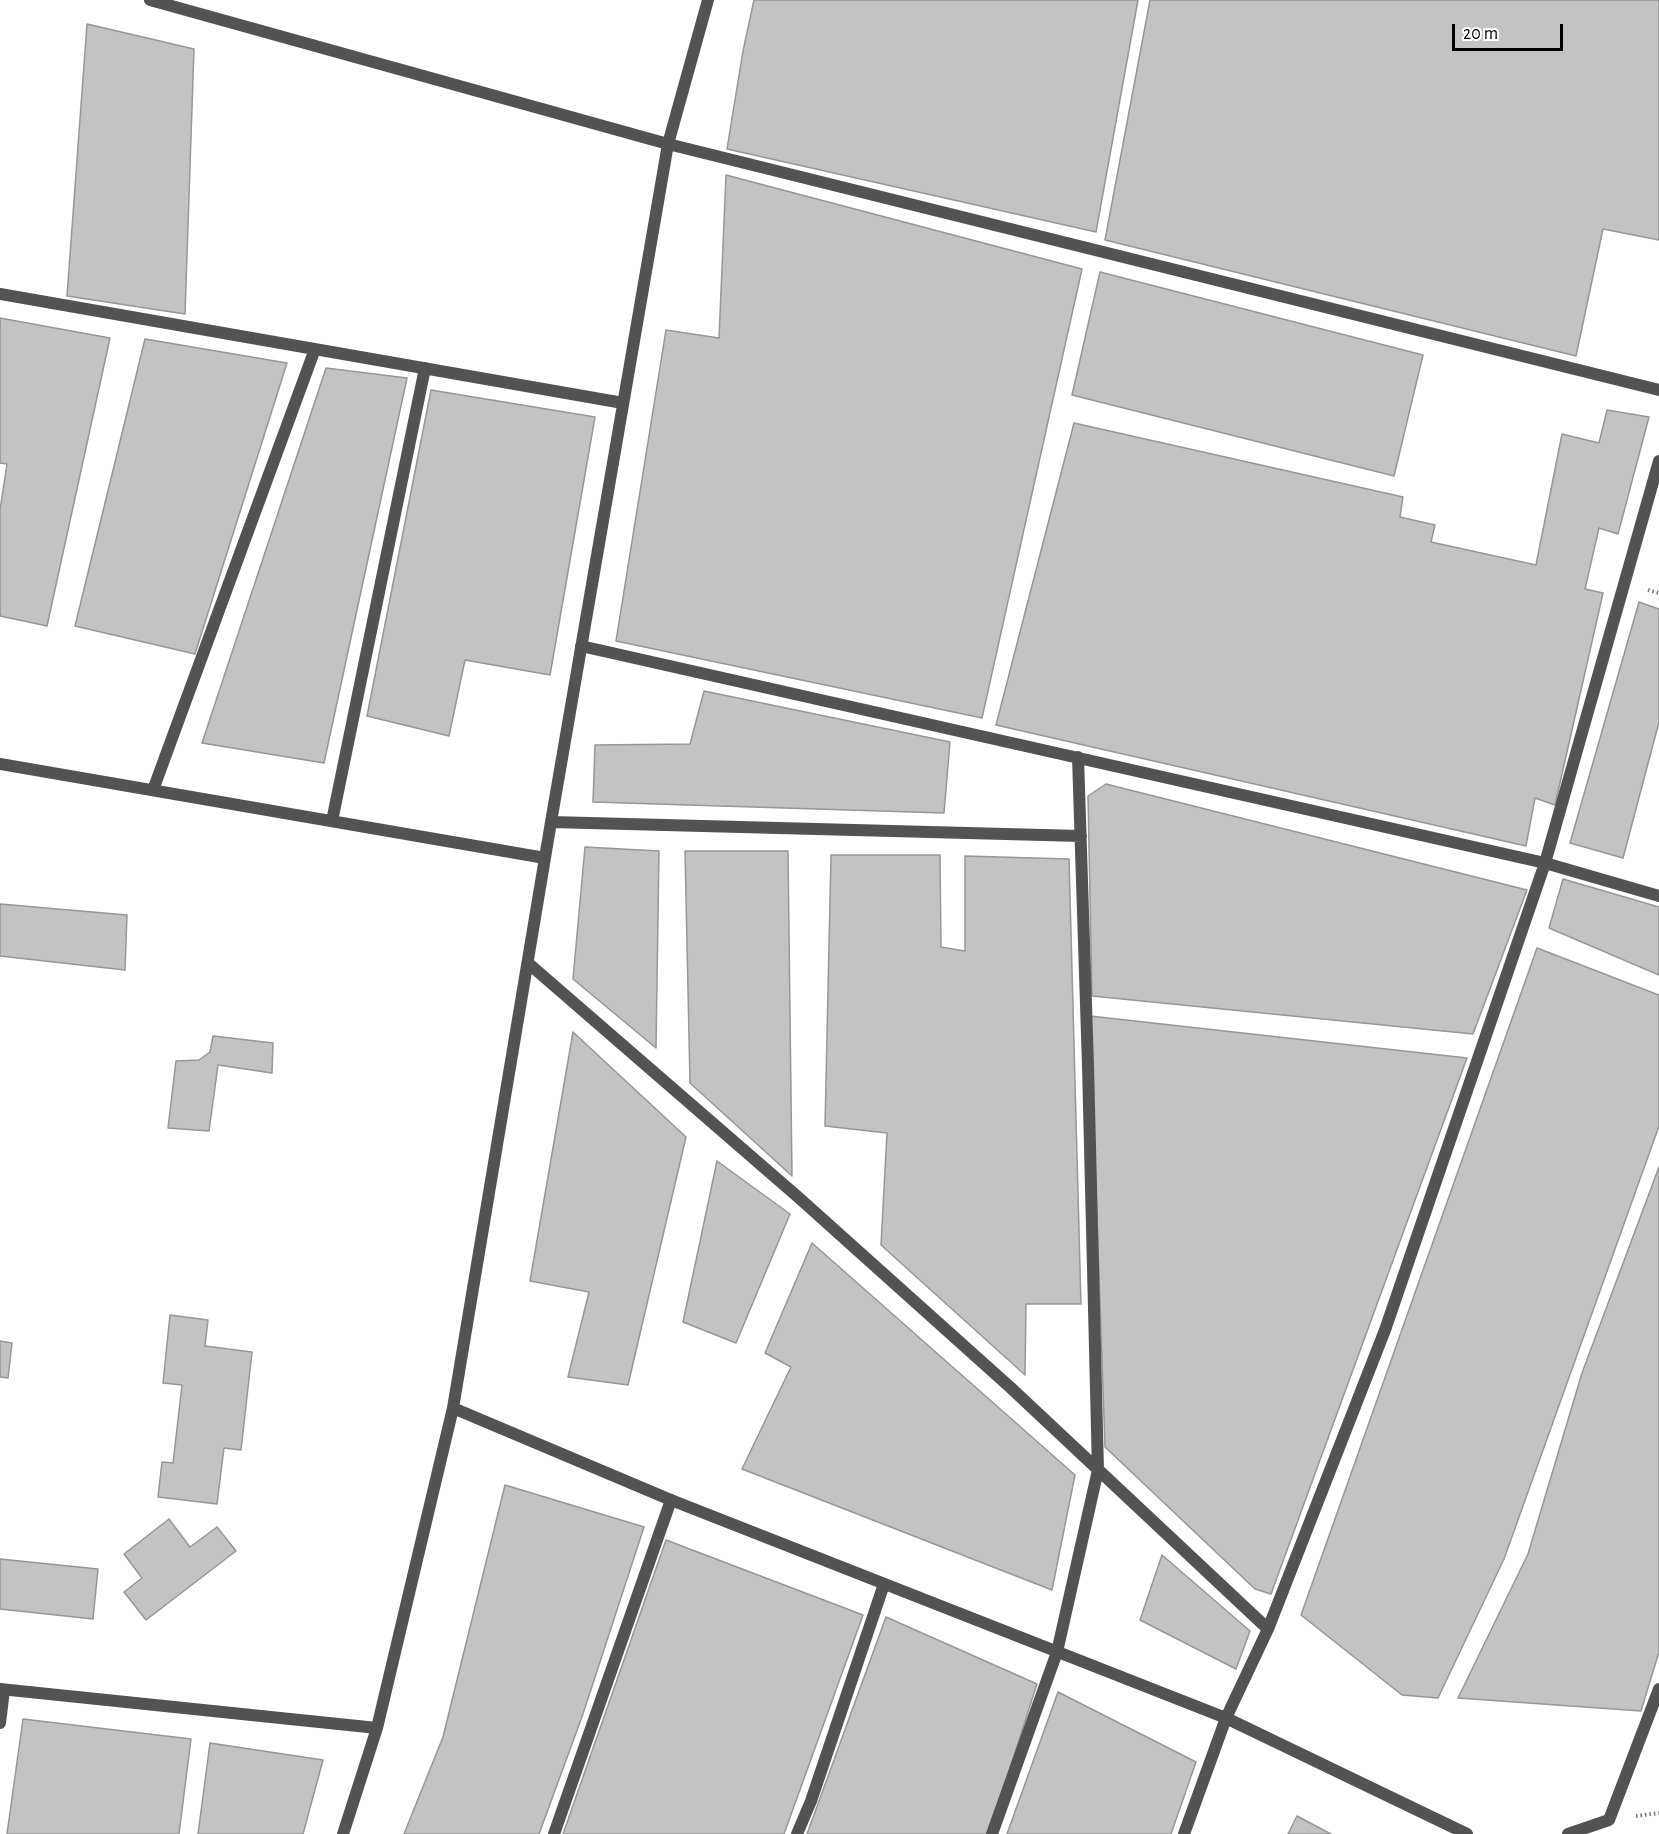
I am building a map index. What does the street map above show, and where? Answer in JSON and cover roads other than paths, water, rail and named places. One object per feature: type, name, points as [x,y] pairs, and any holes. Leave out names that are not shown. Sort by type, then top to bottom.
[{"type":"street","points":[[150,0],[668,144],[1659,390]]},
{"type":"street","points":[[343,1834],[377,1728],[453,1408],[668,144],[708,0]]},
{"type":"street","points":[[0,294],[623,403]]},
{"type":"street","points":[[153,790],[315,349]]},
{"type":"street","points":[[332,821],[425,368]]},
{"type":"street","points":[[1184,1834],[1226,1718],[1268,1629],[1385,1330],[1545,863],[1659,461]]},
{"type":"street","points":[[581,646],[1545,863],[1659,896]]},
{"type":"street","points":[[992,1834],[1057,1652],[1098,1470],[1078,757]]},
{"type":"street","points":[[0,764],[545,858]]},
{"type":"street","points":[[551,822],[1081,836]]},
{"type":"street","points":[[528,963],[798,1197],[1011,1388],[1268,1629]]},
{"type":"street","points":[[453,1408],[671,1500],[1226,1718],[1467,1834]]},
{"type":"street","points":[[554,1834],[671,1500]]},
{"type":"street","points":[[797,1834],[811,1801],[884,1584]]},
{"type":"street","points":[[0,1723],[2,1689],[377,1728]]},
{"type":"street","points":[[1568,1834],[1609,1820],[1659,1689]]}]
